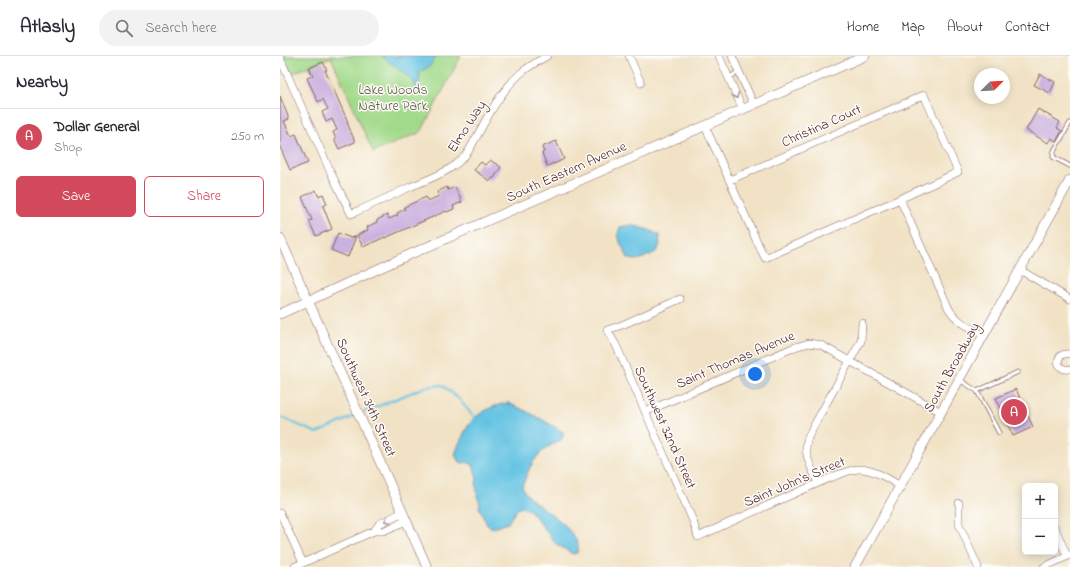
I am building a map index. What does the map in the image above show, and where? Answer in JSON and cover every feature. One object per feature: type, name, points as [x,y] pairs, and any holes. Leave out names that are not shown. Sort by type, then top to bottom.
[{"type":"street","name":"Elmo Way","points":[[283,72],[351,214],[456,165],[468,152],[499,98],[509,86],[531,65],[547,56]]},
{"type":"street","points":[[629,56],[641,83]]},
{"type":"street","points":[[719,56],[743,110]]},
{"type":"street","points":[[732,56],[754,105]]},
{"type":"street","name":"South Eastern Avenue","points":[[280,314],[309,302],[404,257],[865,56]]},
{"type":"street","points":[[280,59],[283,72]]},
{"type":"street","name":"Christina Court","points":[[730,180],[924,95],[958,172],[900,199]]},
{"type":"street","points":[[705,126],[765,258],[900,199],[949,309],[957,320],[984,335]]},
{"type":"street","name":"South Broadway","points":[[855,567],[1070,180]]},
{"type":"street","name":"Southwest 34th Street","points":[[280,238],[427,567]]},
{"type":"street","points":[[1020,270],[1070,299]]},
{"type":"street","name":"Southwest 32nd Street","points":[[680,299],[622,325],[606,330],[616,345],[693,521],[698,537]]},
{"type":"street","points":[[818,483],[807,455],[806,442],[860,340],[862,323]]},
{"type":"street","name":"Saint Thomas Avenue","points":[[645,412],[803,344],[821,345],[941,412]]},
{"type":"street","points":[[1070,354],[1063,354],[1058,360],[1061,368],[1066,370],[1070,369]]},
{"type":"street","name":"Saint John's Street","points":[[698,537],[818,483],[854,470],[861,469],[877,474],[900,486]]},
{"type":"street","points":[[959,503],[959,524],[978,567]]},
{"type":"street","points":[[280,513],[303,563]]},
{"type":"street","points":[[294,567],[374,531],[384,531],[404,517]]},
{"type":"street","points":[[1044,567],[1069,556],[1058,534]]},
{"type":"lane","points":[[729,78],[739,71]]},
{"type":"lane","points":[[1070,123],[1054,151],[1053,157],[1070,166]]},
{"type":"lane","points":[[977,391],[1018,372]]},
{"type":"lane","points":[[959,380],[977,391],[999,433]]},
{"type":"green space","name":"Lake Woods Nature Park","points":[[284,56],[461,56],[421,132],[373,152],[331,57],[291,74]]},
{"type":"water","points":[[382,56],[437,56],[430,66],[420,72],[418,91],[416,90],[414,81]]},
{"type":"water","points":[[631,225],[649,230],[659,235],[660,243],[658,250],[641,259],[634,260],[628,258],[620,242],[618,233],[620,227]]},
{"type":"water","points":[[508,403],[536,416],[563,432],[562,439],[546,449],[536,458],[522,487],[528,496],[564,524],[577,541],[577,553],[573,554],[556,544],[530,510],[521,507],[516,510],[508,523],[493,528],[487,525],[479,507],[480,503],[476,485],[477,478],[473,465],[466,462],[459,462],[455,455],[468,426],[473,419],[487,410],[498,405]]},
{"type":"building","points":[[323,62],[355,142],[339,149],[334,139],[336,139],[333,132],[337,130],[332,119],[326,122],[322,112],[328,109],[323,99],[318,102],[307,78],[313,76],[309,68]]},
{"type":"building","points":[[1040,74],[1055,82],[1050,93],[1034,85]]},
{"type":"building","points":[[280,96],[289,119],[284,121],[291,136],[296,134],[308,163],[290,170],[280,147]]},
{"type":"building","points":[[1038,109],[1060,122],[1057,128],[1062,131],[1056,141],[1051,138],[1048,143],[1026,130]]},
{"type":"building","points":[[556,141],[564,159],[547,166],[542,153],[544,152],[542,147]]},
{"type":"building","points":[[490,160],[501,167],[494,178],[490,181],[474,170],[481,162],[485,165]]},
{"type":"building","points":[[447,187],[448,190],[455,187],[462,202],[453,206],[454,209],[447,212],[446,211],[363,247],[357,235],[368,230],[367,227],[387,215],[389,219],[398,215],[397,213],[405,209],[404,207],[426,197],[428,201],[439,196],[437,192]]},
{"type":"building","points":[[316,190],[318,196],[323,194],[327,204],[323,206],[332,229],[316,236],[309,221],[312,220],[302,197]]},
{"type":"building","points":[[338,233],[351,238],[356,236],[348,257],[331,250]]},
{"type":"building","points":[[1016,389],[1033,427],[1013,436],[996,398]]},
{"type":"waterway","points":[[364,412],[425,387],[442,385],[460,400],[476,420]]},
{"type":"waterway","points":[[280,417],[317,433],[355,416]]},
{"type":"place","name":"Dollar General","points":[[1014,412]]}]
